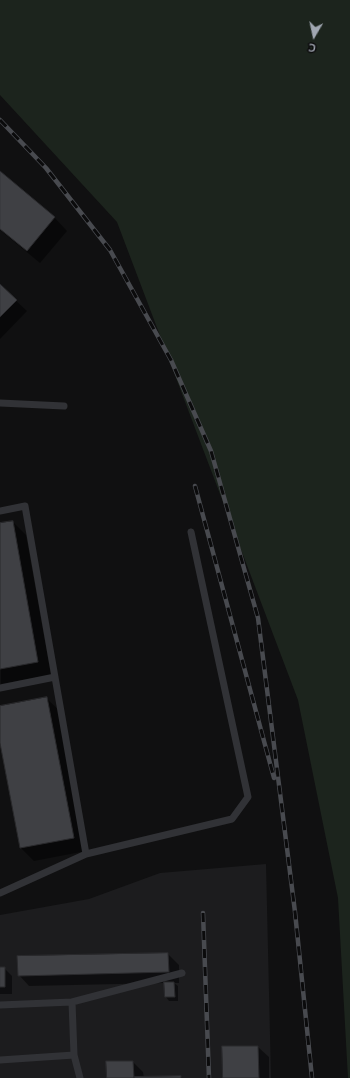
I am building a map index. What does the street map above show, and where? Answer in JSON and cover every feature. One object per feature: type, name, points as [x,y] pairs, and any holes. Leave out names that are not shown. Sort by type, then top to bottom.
[{"type":"lane","points":[[0,403],[64,406]]},
{"type":"lane","points":[[0,511],[25,506],[86,854]]},
{"type":"lane","points":[[0,893],[86,854],[232,819],[248,797],[191,532]]},
{"type":"lane","points":[[0,688],[55,677]]},
{"type":"lane","points":[[0,1005],[72,1002],[182,973]]},
{"type":"lane","points":[[72,1002],[74,1055],[80,1078]]},
{"type":"lane","points":[[0,1060],[74,1055]]},
{"type":"shaded area","points":[[0,0],[350,0],[350,1078],[348,1078],[338,898],[298,700],[117,222],[0,95]]},
{"type":"shaded area","points":[[266,864],[271,1078],[0,1078],[0,915],[89,899],[160,873]]},
{"type":"building","points":[[0,171],[55,217],[27,251],[0,229]]},
{"type":"building","points":[[0,284],[17,300],[0,317]]},
{"type":"building","points":[[13,521],[38,662],[0,669],[0,523]]},
{"type":"building","points":[[47,697],[74,838],[20,848],[0,743],[0,706]]},
{"type":"building","points":[[168,953],[169,972],[18,976],[17,956]]},
{"type":"building","points":[[0,967],[5,967],[5,987],[0,987]]},
{"type":"building","points":[[164,982],[174,982],[175,997],[165,997]]},
{"type":"building","points":[[222,1046],[258,1046],[259,1078],[223,1078]]},
{"type":"building","points":[[106,1061],[133,1061],[134,1078],[107,1078]]},
{"type":"building","points":[[181,1076],[181,1078],[134,1078],[134,1077]]},
{"type":"railway","points":[[0,120],[46,168],[110,250],[171,360],[211,451],[258,618],[295,912],[312,1078]]},
{"type":"railway","points":[[195,486],[274,778]]},
{"type":"railway","points":[[203,913],[209,1078]]}]
